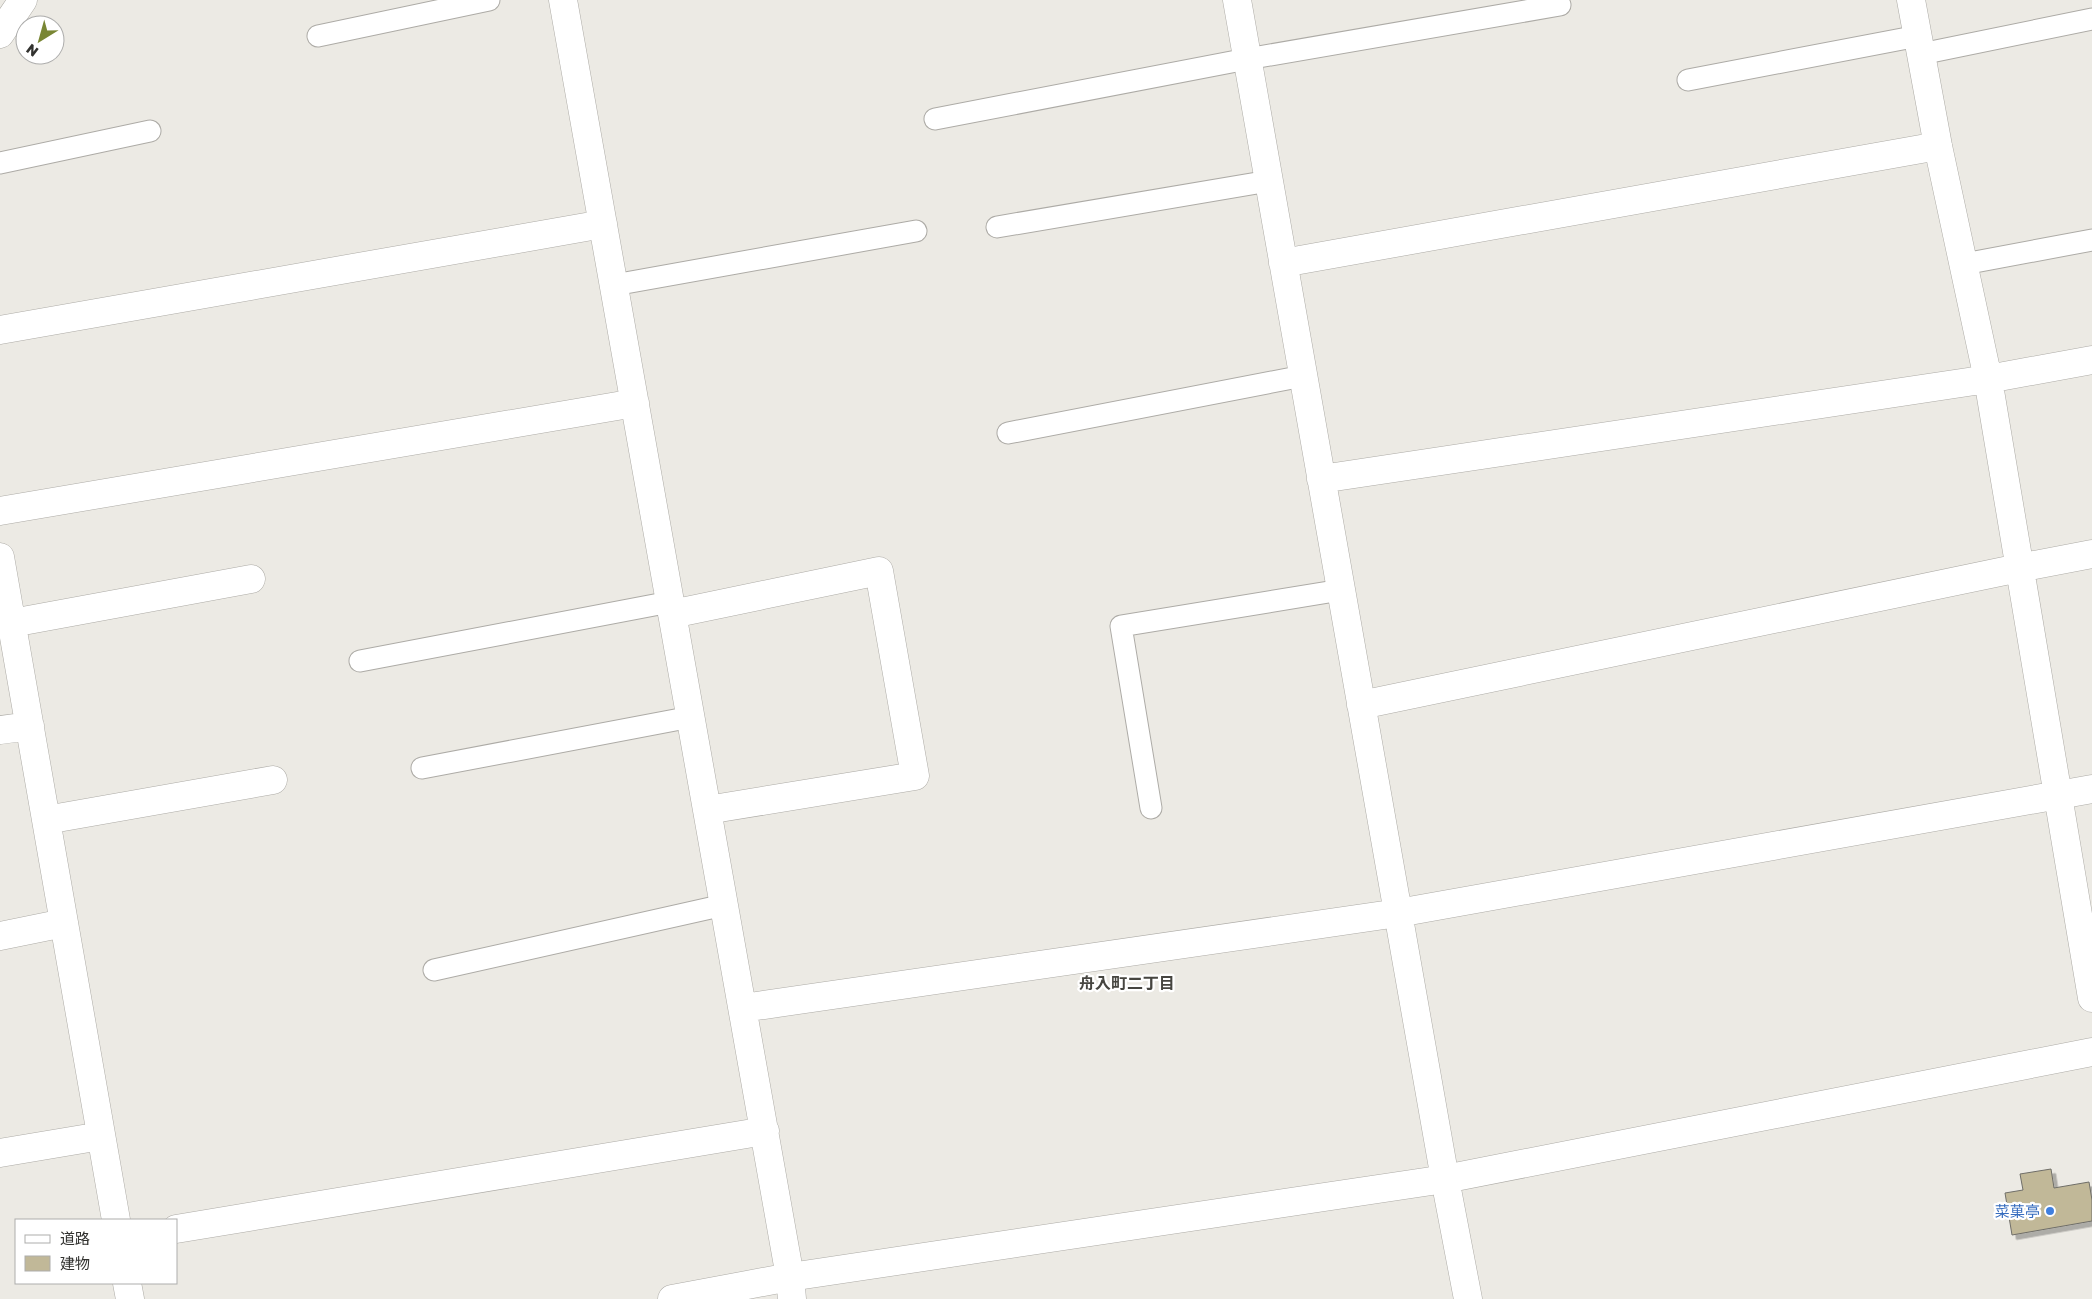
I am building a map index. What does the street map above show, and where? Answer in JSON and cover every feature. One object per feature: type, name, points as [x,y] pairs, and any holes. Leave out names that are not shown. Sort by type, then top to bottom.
[{"type":"street","points":[[0,34],[24,0]]},
{"type":"street","points":[[563,0],[743,1008],[791,1288]]},
{"type":"street","points":[[1237,0],[1445,1179],[1468,1299]]},
{"type":"street","points":[[1912,0],[1938,146],[1988,379],[2092,998]]},
{"type":"street","points":[[1283,263],[1938,146]]},
{"type":"street","points":[[0,330],[603,224]]},
{"type":"street","points":[[1321,479],[1988,379],[2092,360]]},
{"type":"street","points":[[0,511],[635,403]]},
{"type":"street","points":[[1361,705],[2092,554]]},
{"type":"street","points":[[0,557],[7,612],[30,726],[116,1219]]},
{"type":"street","points":[[671,608],[879,571],[915,776],[707,810]]},
{"type":"street","points":[[7,612],[251,579]]},
{"type":"street","points":[[0,730],[30,726]]},
{"type":"street","points":[[46,820],[274,780]]},
{"type":"street","points":[[743,1008],[1398,913],[2092,789]]},
{"type":"street","points":[[0,936],[64,923]]},
{"type":"street","points":[[672,1299],[791,1288],[1445,1179],[2092,1052]]},
{"type":"street","points":[[178,1229],[764,1131]]},
{"type":"street","points":[[0,1153],[101,1136]]},
{"type":"street","points":[[127,1284],[130,1299]]},
{"type":"lane","points":[[318,36],[489,0]]},
{"type":"lane","points":[[935,119],[1247,59],[1560,5]]},
{"type":"lane","points":[[1688,80],[2092,20]]},
{"type":"lane","points":[[0,163],[150,131]]},
{"type":"lane","points":[[997,227],[1269,181]]},
{"type":"lane","points":[[614,285],[916,231]]},
{"type":"lane","points":[[1964,264],[2092,240]]},
{"type":"lane","points":[[1008,433],[1303,376]]},
{"type":"lane","points":[[1151,808],[1122,626],[1341,590]]},
{"type":"lane","points":[[360,661],[671,608]]},
{"type":"lane","points":[[422,768],[690,717]]},
{"type":"lane","points":[[434,970],[724,905]]},
{"type":"building","name":"菜菓亭","points":[[2051,1169],[2054,1188],[2089,1182],[2092,1200],[2092,1221],[2012,1235],[2005,1193],[2023,1190],[2020,1174]]},
{"type":"place","name":"菜菓亭","points":[[2050,1211]]},
{"type":"district","name":"舟入町二丁目","points":[[1127,983]]}]
